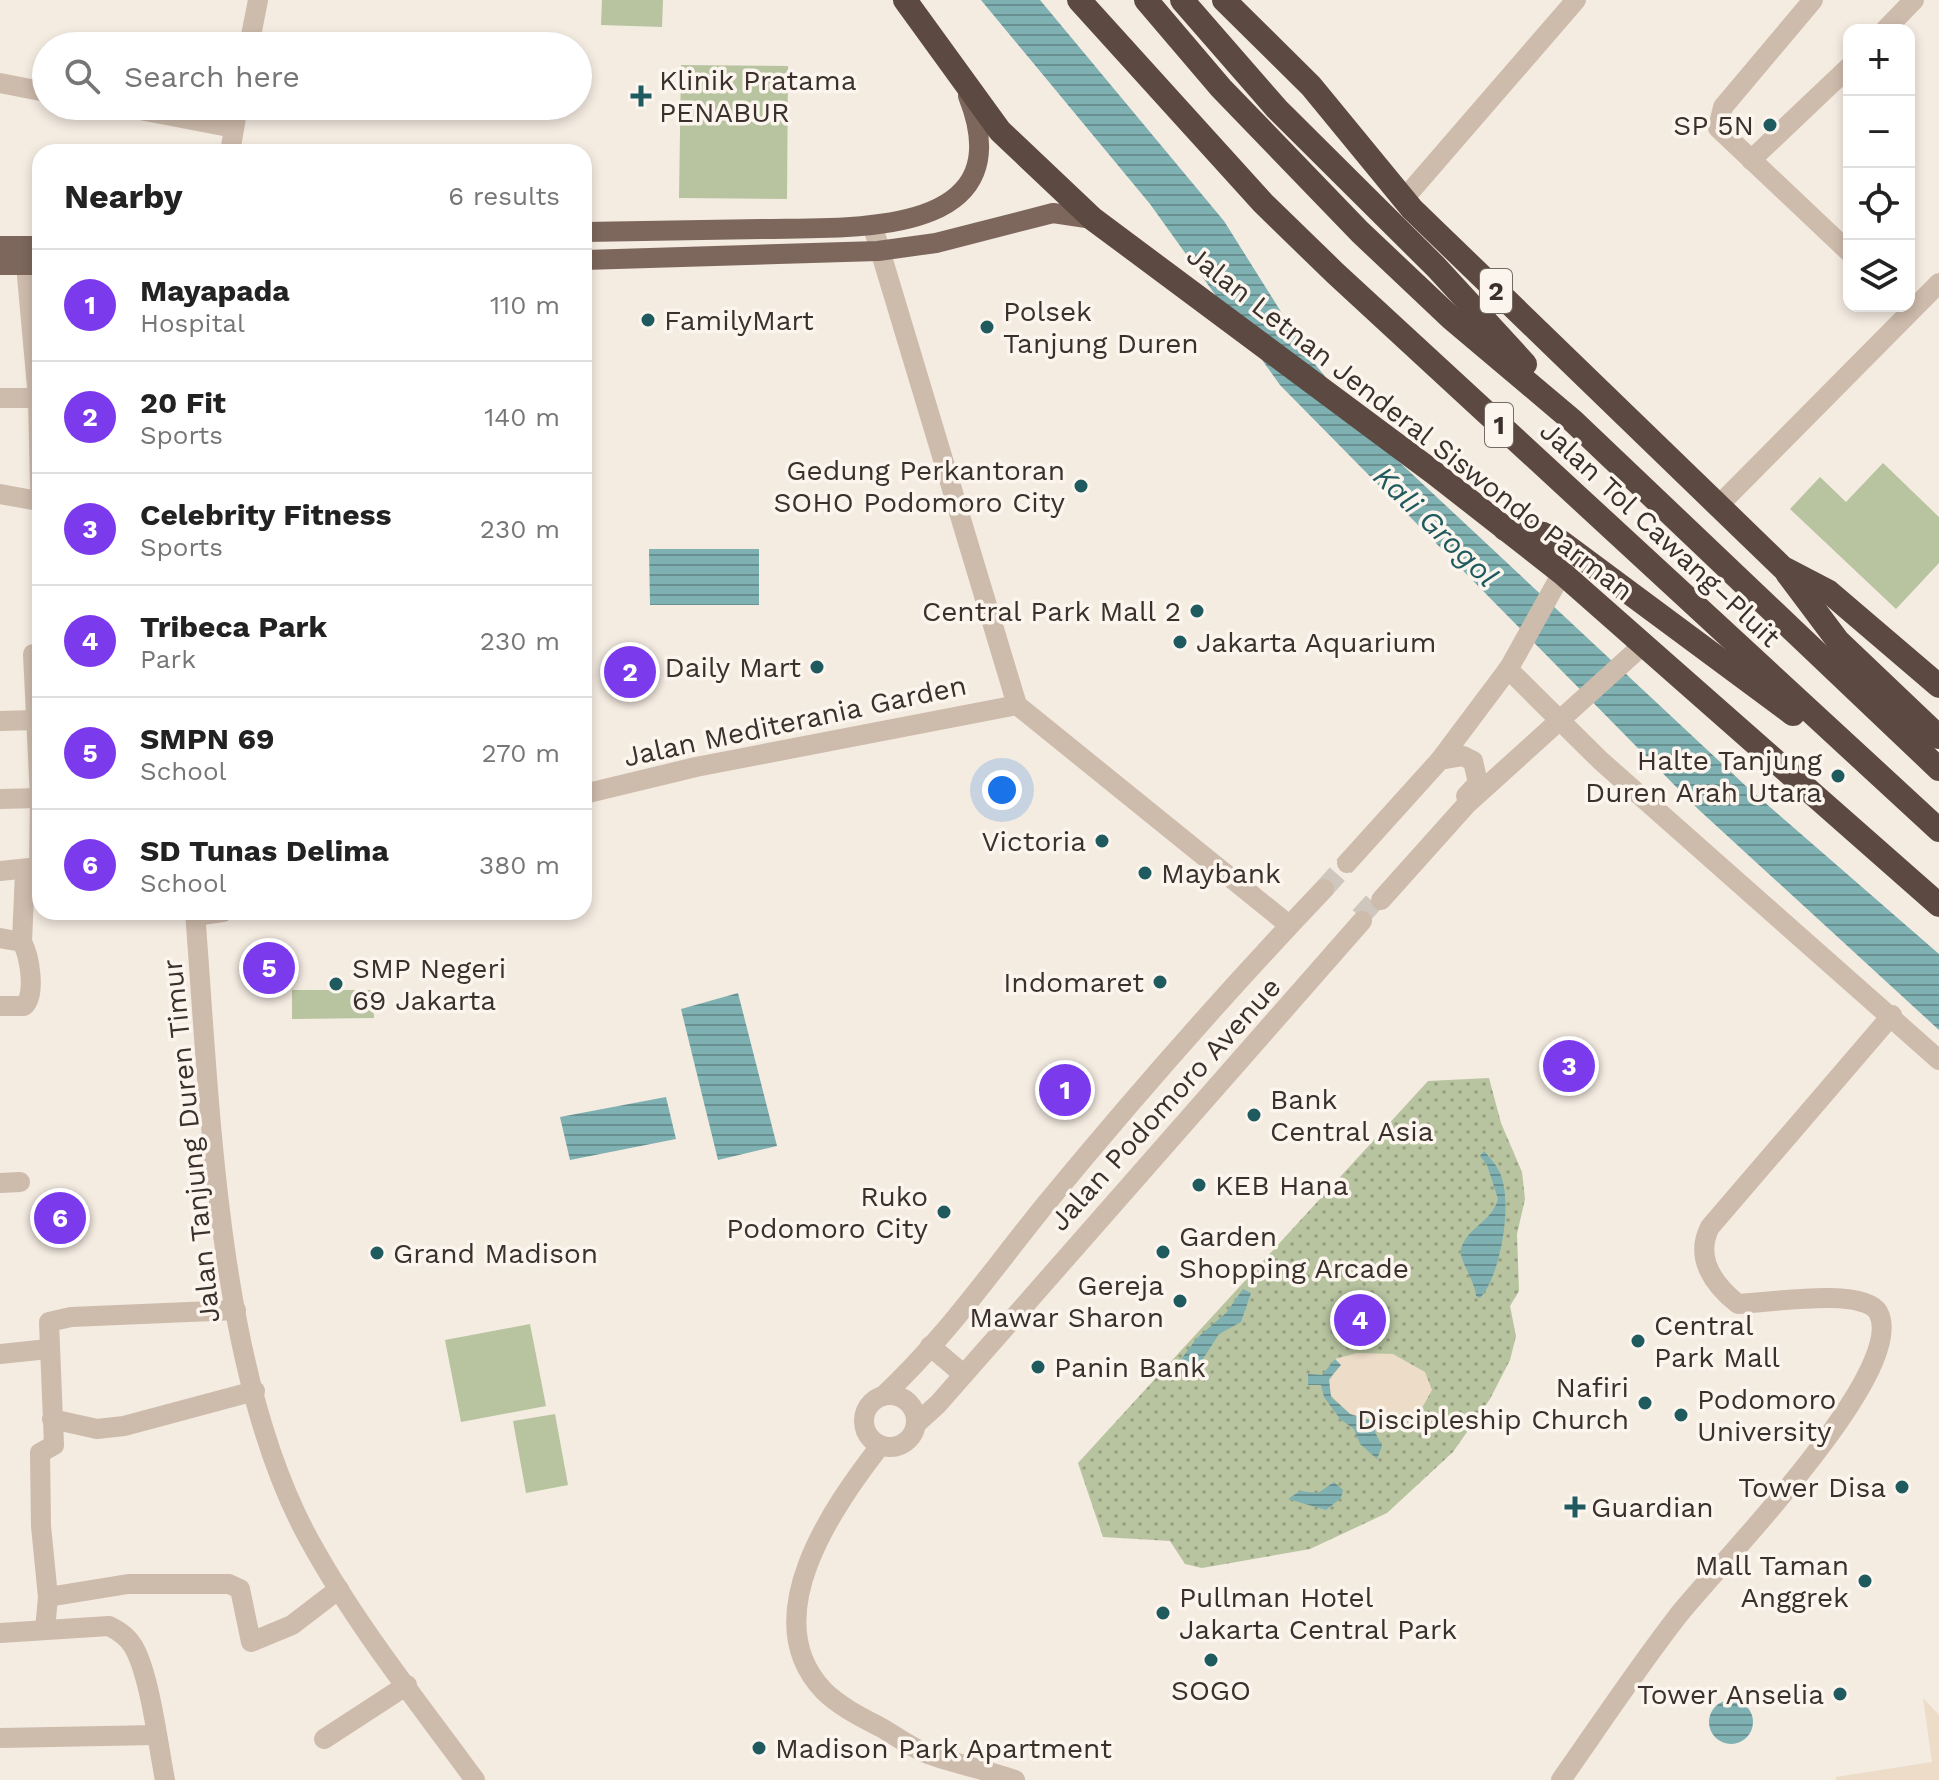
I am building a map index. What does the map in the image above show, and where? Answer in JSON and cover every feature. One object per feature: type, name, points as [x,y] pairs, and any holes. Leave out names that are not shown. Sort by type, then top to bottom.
[{"type":"highway","name":"Jalan Letnan Jenderal Siswondo Parman","points":[[905,0],[963,85],[1000,131],[1093,219],[1433,472],[1562,573],[1939,905]]},
{"type":"highway","name":"Jalan Tol Cawang–Pluit","points":[[1079,0],[1263,203],[1821,725],[1939,830]]},
{"type":"highway","name":"Jalan Tol Cawang–Pluit","points":[[1146,0],[1221,88],[1360,232],[1451,318],[1573,421],[1939,769]]},
{"type":"highway","points":[[1182,0],[1277,109],[1457,289],[1573,421]]},
{"type":"highway","name":"2","points":[[1224,0],[1311,86],[1403,200],[1783,568],[1829,592],[1939,686]]},
{"type":"highway","points":[[1505,529],[1543,534],[1561,542],[1777,705],[1821,725]]},
{"type":"highway","points":[[1783,568],[1838,641],[1939,737]]},
{"type":"main road","points":[[592,232],[873,227],[909,221],[932,212],[960,192],[973,175],[980,156],[980,134],[963,85]]},
{"type":"main road","points":[[592,260],[878,251],[936,243],[1043,215],[1069,213],[1093,219]]},
{"type":"main road","points":[[0,246],[32,246]]},
{"type":"main road","points":[[0,265],[32,265]]},
{"type":"street","points":[[252,32],[258,0]]},
{"type":"street","points":[[1403,200],[1576,0]]},
{"type":"street","points":[[1813,0],[1723,107],[1718,128],[1843,246]]},
{"type":"street","points":[[1891,24],[1914,0]]},
{"type":"street","points":[[1751,160],[1843,73]]},
{"type":"street","points":[[0,83],[32,89]]},
{"type":"street","points":[[192,120],[234,128]]},
{"type":"street","points":[[231,144],[235,120]]},
{"type":"street","points":[[873,227],[963,517],[1017,705],[1289,925]]},
{"type":"street","points":[[1915,303],[1939,283]]},
{"type":"street","points":[[1719,505],[1905,312]]},
{"type":"street","points":[[0,398],[32,398]]},
{"type":"street","points":[[0,494],[32,500]]},
{"type":"street","points":[[1347,863],[1440,760],[1508,668],[1562,573]]},
{"type":"street","points":[[1440,760],[1467,756],[1476,765],[1478,783],[1380,898],[1467,804],[1644,644]]},
{"type":"street","points":[[1508,668],[1601,761],[1892,1015],[1939,1060]]},
{"type":"street","name":"Jalan Mediterania Garden","points":[[592,792],[696,767],[1017,705]]},
{"type":"street","points":[[0,721],[32,720]]},
{"type":"street","points":[[0,799],[32,798]]},
{"type":"street","points":[[0,871],[32,869]]},
{"type":"street","points":[[3,1006],[28,1004],[29,972],[22,942],[25,871]]},
{"type":"street","name":"Jalan Podomoro Avenue","points":[[883,1396],[930,1346],[1061,1186],[1324,889]]},
{"type":"street","name":"Jalan Podomoro Avenue","points":[[917,1423],[1313,979],[1361,919]]},
{"type":"street","name":"Jalan Tanjung Duren Timur","points":[[196,920],[216,1163],[236,1310],[255,1391],[292,1503],[339,1589],[475,1780]]},
{"type":"street","points":[[0,938],[22,942]]},
{"type":"street","points":[[1561,1780],[1678,1617],[1825,1442],[1874,1366],[1883,1329],[1878,1312],[1869,1303],[1856,1299],[1827,1299],[1738,1304],[1711,1277],[1703,1248],[1710,1227],[1892,1015]]},
{"type":"street","points":[[45,1630],[48,1597],[41,1526],[40,1453],[53,1448],[47,1325],[60,1318],[236,1310]]},
{"type":"street","points":[[930,1346],[963,1374]]},
{"type":"street","points":[[0,1354],[48,1349]]},
{"type":"street","points":[[52,1419],[97,1429],[124,1426],[255,1391]]},
{"type":"street","points":[[880,1446],[868,1436],[863,1420],[869,1405],[883,1396],[907,1401],[913,1407],[917,1423],[905,1443],[880,1446],[849,1487],[819,1536],[803,1573],[798,1604],[807,1667],[824,1691],[853,1713],[924,1753],[1015,1780]]},
{"type":"street","points":[[48,1597],[128,1584],[229,1584],[240,1589],[251,1642],[292,1625],[339,1589]]},
{"type":"street","points":[[99,1588],[99,1626]]},
{"type":"street","points":[[0,1633],[99,1626],[109,1626],[122,1633],[134,1647],[165,1780]]},
{"type":"street","points":[[324,1739],[407,1685]]},
{"type":"street","points":[[0,1738],[156,1735]]},
{"type":"green space","points":[[602,0],[663,0],[662,27],[601,25]]},
{"type":"green space","points":[[681,65],[788,66],[787,199],[679,198]]},
{"type":"green space","points":[[1883,463],[1939,517],[1939,563],[1896,609],[1790,509],[1820,477],[1846,502]]},
{"type":"green space","points":[[292,990],[373,990],[374,1018],[292,1019]]},
{"type":"green space","points":[[1489,1078],[1501,1123],[1522,1172],[1525,1199],[1517,1234],[1519,1291],[1510,1306],[1516,1336],[1510,1360],[1490,1399],[1453,1452],[1387,1513],[1310,1549],[1202,1568],[1185,1564],[1170,1541],[1103,1537],[1078,1463],[1428,1081]]},
{"type":"green space","points":[[530,1324],[546,1406],[461,1422],[445,1340]]},
{"type":"green space","points":[[555,1414],[568,1485],[526,1493],[513,1421]]},
{"type":"shaded area","points":[[1357,1353],[1393,1354],[1425,1372],[1432,1390],[1422,1408],[1397,1421],[1382,1423],[1350,1414],[1331,1396],[1328,1382],[1340,1365],[1335,1359]]},
{"type":"shaded area","points":[[1923,1698],[1939,1715],[1939,1780],[1836,1780],[1836,1777],[1932,1762]]},
{"type":"water","name":"Kali Grogol","points":[[981,0],[1040,0],[1224,221],[1310,358],[1381,445],[1748,788],[1939,954],[1939,1030],[1698,809],[1280,385],[1150,204]]},
{"type":"water","points":[[649,549],[759,549],[759,605],[650,605]]},
{"type":"water","points":[[738,993],[777,1146],[718,1160],[681,1009]]},
{"type":"water","points":[[666,1097],[676,1139],[570,1160],[560,1117]]},
{"type":"water","points":[[1484,1151],[1498,1168],[1503,1184],[1505,1218],[1494,1273],[1480,1298],[1476,1296],[1461,1249],[1468,1235],[1491,1213],[1498,1199],[1487,1165],[1480,1156]]},
{"type":"water","points":[[1243,1289],[1251,1293],[1241,1322],[1219,1334],[1199,1365],[1180,1365],[1179,1362],[1197,1338],[1226,1313]]},
{"type":"water","points":[[1335,1359],[1341,1365],[1329,1379],[1331,1397],[1350,1414],[1375,1422],[1375,1432],[1382,1446],[1377,1459],[1360,1444],[1354,1429],[1340,1419],[1324,1397],[1321,1385],[1308,1385],[1308,1374],[1322,1375]]},
{"type":"water","points":[[1334,1482],[1343,1490],[1341,1498],[1326,1510],[1288,1499],[1300,1491],[1318,1493]]},
{"type":"water","points":[[1731,1700],[1746,1707],[1753,1722],[1746,1737],[1731,1744],[1716,1737],[1709,1722],[1716,1707]]},
{"type":"tunnel","points":[[1324,889],[1347,863]]},
{"type":"tunnel","points":[[1360,917],[1379,896]]},
{"type":"place","name":"Klinik Pratama PENABUR","points":[[641,96]]},
{"type":"place","name":"SP 5N","points":[[1770,125]]},
{"type":"place","name":"FamilyMart","points":[[648,320]]},
{"type":"place","name":"Polsek Tanjung Duren","points":[[987,327]]},
{"type":"place","name":"Gedung Perkantoran SOHO Podomoro City","points":[[1081,486]]},
{"type":"place","name":"Central Park Mall 2","points":[[1197,611]]},
{"type":"place","name":"Jakarta Aquarium","points":[[1180,642]]},
{"type":"place","name":"Daily Mart","points":[[817,667]]},
{"type":"place","name":"20 Fit","points":[[630,672]]},
{"type":"place","name":"Halte Tanjung Duren Arah Utara","points":[[1838,776]]},
{"type":"place","name":"Victoria","points":[[1102,841]]},
{"type":"place","name":"Maybank","points":[[1145,873]]},
{"type":"place","name":"SMPN 69","points":[[269,968]]},
{"type":"place","name":"Indomaret","points":[[1160,982]]},
{"type":"place","name":"SMP Negeri 69 Jakarta","points":[[336,984]]},
{"type":"place","name":"Celebrity Fitness","points":[[1569,1066]]},
{"type":"place","name":"Mayapada","points":[[1065,1090]]},
{"type":"place","name":"Bank Central Asia","points":[[1254,1115]]},
{"type":"place","name":"KEB Hana","points":[[1199,1185]]},
{"type":"place","name":"Ruko Podomoro City","points":[[944,1212]]},
{"type":"place","name":"SD Tunas Delima","points":[[60,1218]]},
{"type":"place","name":"Garden Shopping Arcade","points":[[1163,1252]]},
{"type":"place","name":"Grand Madison","points":[[377,1253]]},
{"type":"place","name":"Gereja Mawar Sharon","points":[[1180,1301]]},
{"type":"place","name":"Tribeca Park","points":[[1360,1320]]},
{"type":"place","name":"Central Park Mall","points":[[1638,1341]]},
{"type":"place","name":"Panin Bank","points":[[1038,1367]]},
{"type":"place","name":"Nafiri Discipleship Church","points":[[1645,1403]]},
{"type":"place","name":"Podomoro University","points":[[1681,1415]]},
{"type":"place","name":"Tower Disa","points":[[1902,1487]]},
{"type":"place","name":"Guardian","points":[[1575,1507]]},
{"type":"place","name":"Mall Taman Anggrek","points":[[1865,1581]]},
{"type":"place","name":"Pullman Hotel Jakarta Central Park","points":[[1163,1613]]},
{"type":"place","name":"SOGO","points":[[1211,1660]]},
{"type":"place","name":"Tower Anselia","points":[[1840,1694]]},
{"type":"place","name":"Madison Park Apartment","points":[[759,1748]]}]
